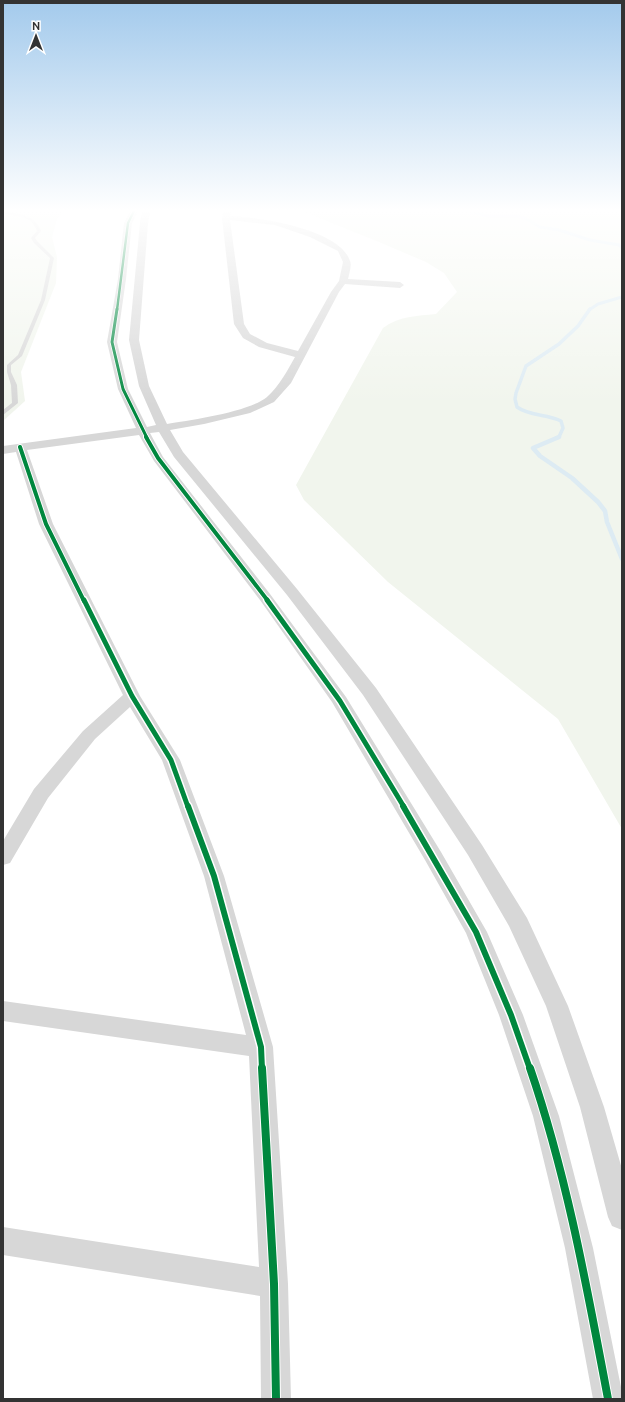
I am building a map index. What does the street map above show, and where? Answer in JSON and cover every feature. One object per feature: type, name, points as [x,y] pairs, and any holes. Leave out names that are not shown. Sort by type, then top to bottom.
[{"type":"street","points":[[122,274],[112,342],[123,389],[143,431],[158,458],[265,597],[340,701],[434,857],[476,932],[511,1015],[546,1116],[579,1248],[608,1399]]},
{"type":"street","points":[[140,274],[134,340],[144,386],[163,428],[178,454],[292,592],[370,692],[475,850],[519,924],[557,1006],[592,1107],[622,1217]]},
{"type":"street","points":[[234,274],[239,324],[246,336],[263,345],[301,355]]},
{"type":"street","points":[[276,1399],[274,1284],[261,1047],[214,876],[171,760],[132,696],[46,524],[12,448],[143,431],[204,421],[246,411],[270,400],[286,383],[335,292],[343,281],[344,274]]},
{"type":"street","points":[[343,281],[400,285]]},
{"type":"street","points":[[3,858],[41,794],[89,734],[132,696]]},
{"type":"street","points":[[3,1011],[261,1047]]},
{"type":"street","points":[[3,1241],[274,1284]]},
{"type":"lane","points":[[3,413],[15,403],[14,385],[9,372],[9,365],[20,356],[43,300],[48,274]]},
{"type":"shaded area","points":[[3,274],[56,274],[56,283],[21,372],[25,401],[3,421]]},
{"type":"shaded area","points":[[445,274],[622,274],[622,829],[558,719],[388,582],[304,500],[296,485],[383,328],[402,319],[436,314],[457,292]]},
{"type":"waterway","points":[[590,310],[598,304],[622,297]]},
{"type":"waterway","points":[[559,437],[563,428],[561,421],[532,414],[517,407],[515,399],[516,393],[526,366],[559,344],[578,326],[590,310]]},
{"type":"waterway","points":[[559,437],[533,448],[540,456],[572,478],[598,502],[605,511],[607,522],[622,559]]},
{"type":"cycle path","points":[[122,274],[112,342],[123,389],[143,431],[158,458],[265,597],[340,701],[434,857],[476,932],[511,1015],[546,1116],[579,1248],[608,1399]]},
{"type":"cycle path","points":[[20,447],[46,524],[132,696],[171,760],[214,876],[261,1047],[274,1284],[276,1399]]}]
